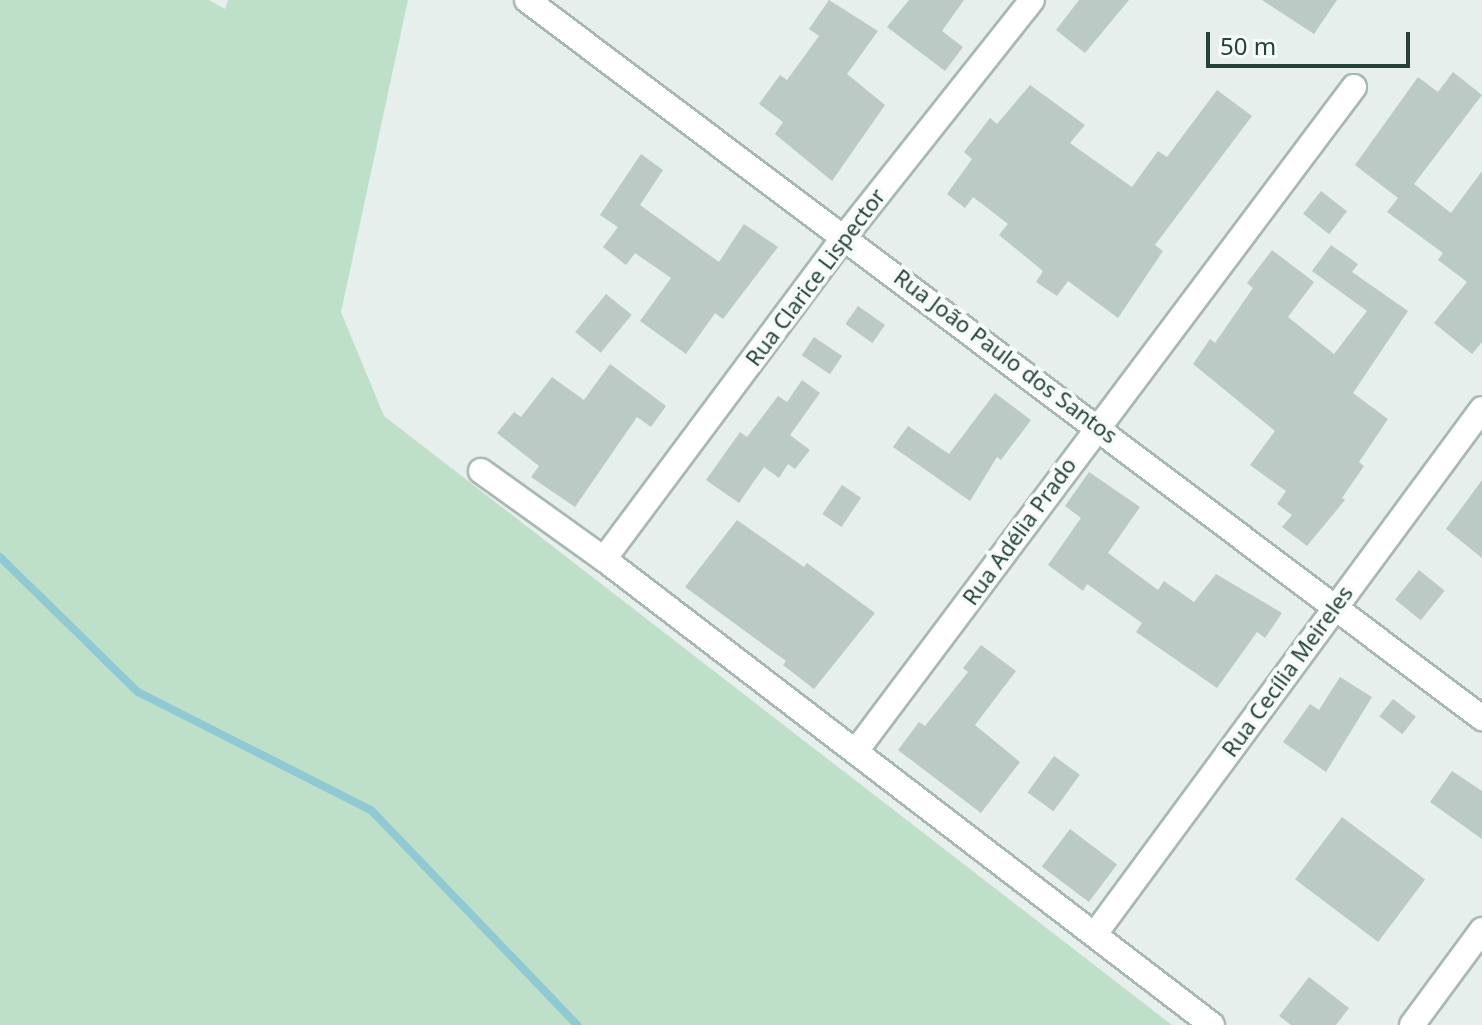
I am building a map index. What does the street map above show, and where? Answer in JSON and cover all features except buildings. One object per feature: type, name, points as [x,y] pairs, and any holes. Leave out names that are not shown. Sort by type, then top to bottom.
[{"type":"street","name":"Rua João Paulo dos Santos","points":[[527,0],[1097,424],[1482,718]]},
{"type":"street","name":"Rua Clarice Lispector","points":[[604,559],[845,236],[1032,0]]},
{"type":"street","name":"Rua Adélia Prado","points":[[856,751],[1097,424],[1326,119],[1354,87]]},
{"type":"street","name":"Rua Cecília Meireles","points":[[1095,934],[1482,409]]},
{"type":"street","points":[[481,471],[604,559],[1212,1025]]},
{"type":"street","points":[[1412,1025],[1482,930]]},
{"type":"green space","points":[[0,0],[209,0],[225,9],[228,0],[408,0],[341,312],[384,416],[1172,1025],[0,1025]]},
{"type":"waterway","points":[[0,557],[138,692],[371,810],[577,1025]]}]
